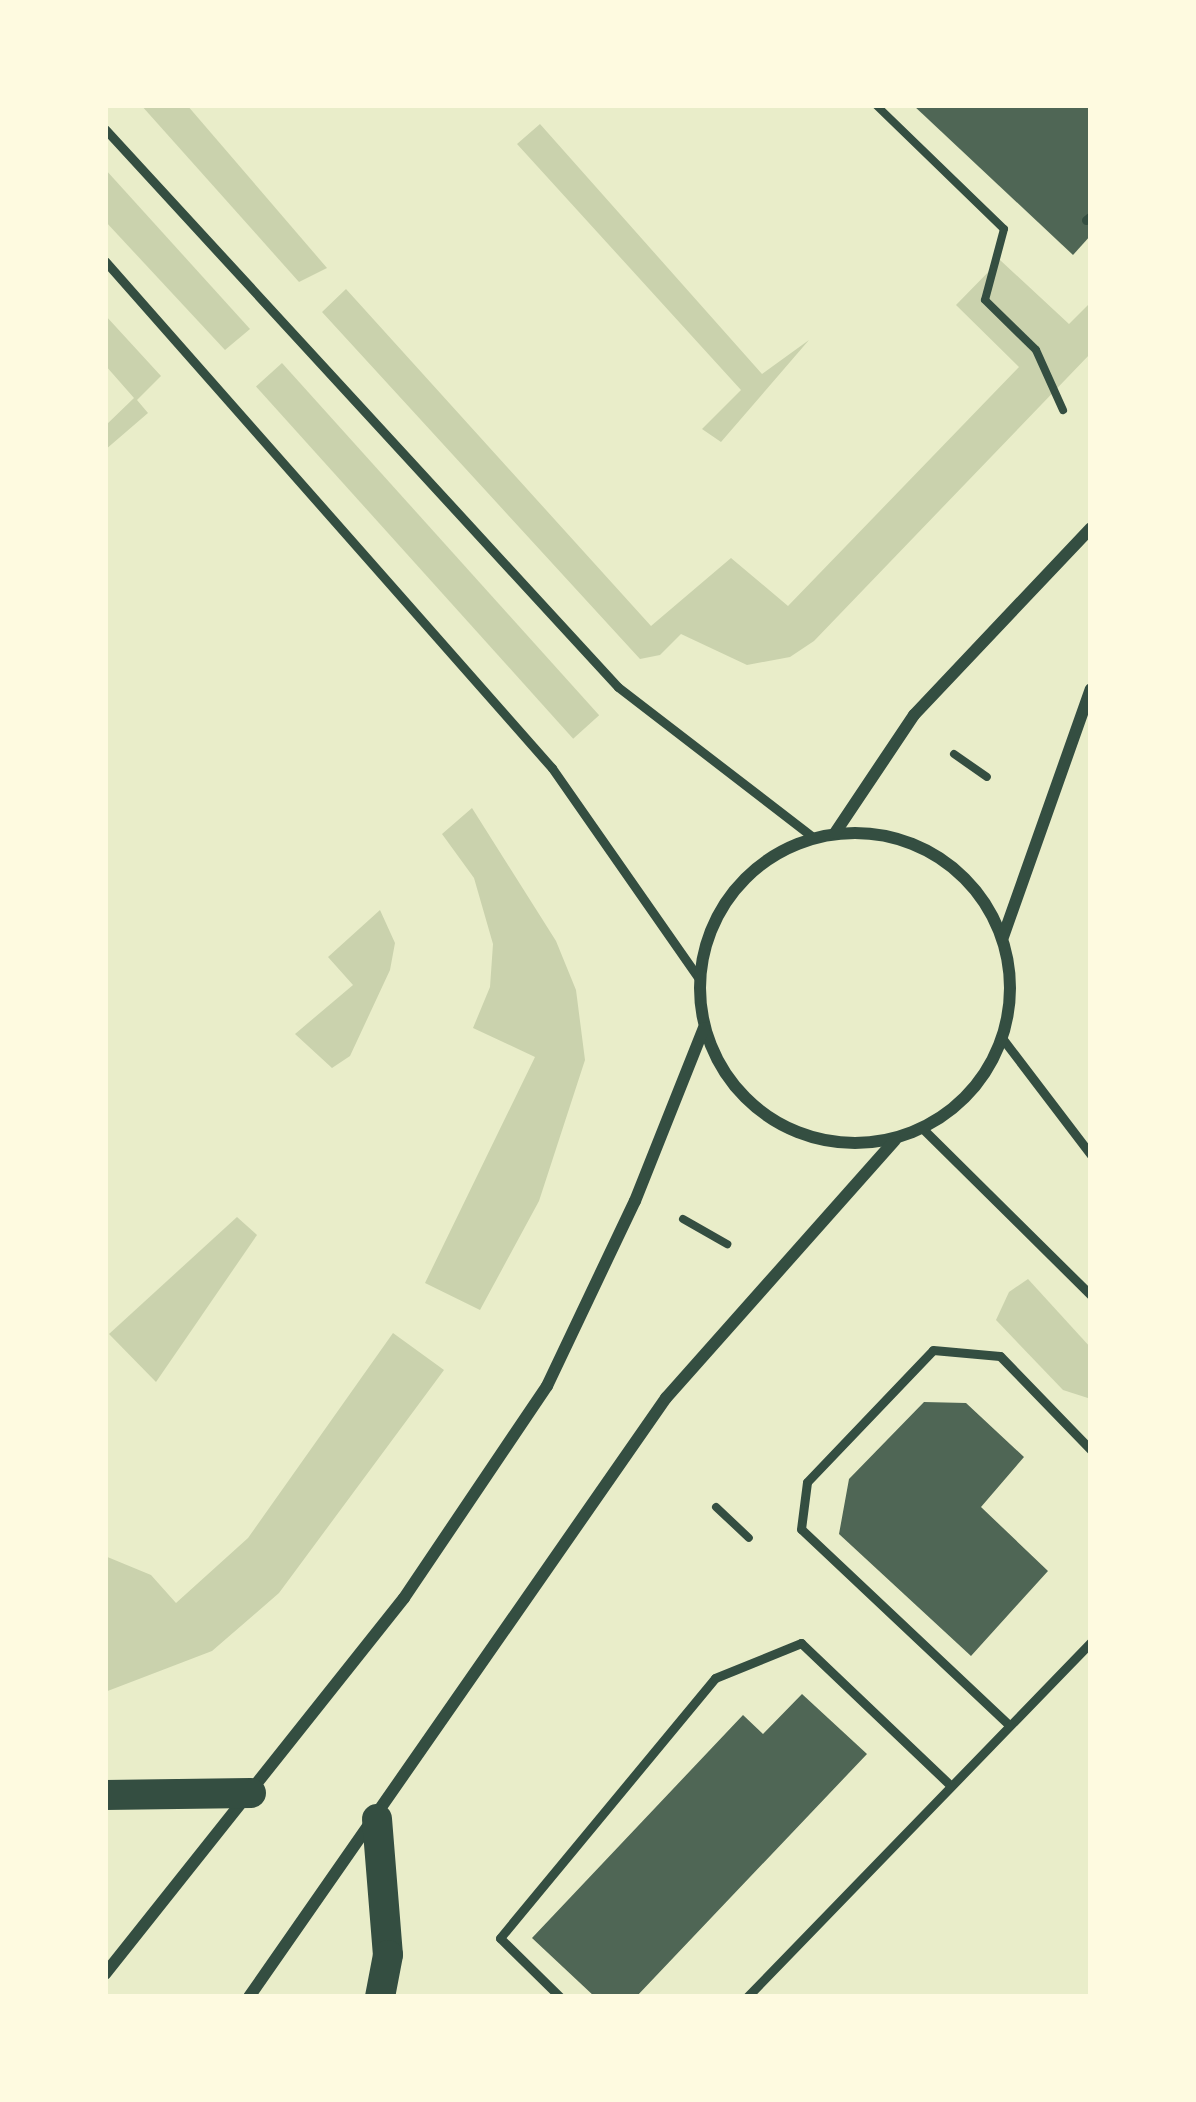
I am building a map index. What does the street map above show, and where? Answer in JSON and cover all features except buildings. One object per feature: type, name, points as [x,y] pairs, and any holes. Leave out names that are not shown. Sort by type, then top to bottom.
[{"type":"main road","points":[[105,1795],[251,1793]]},
{"type":"main road","points":[[377,1819],[388,1955],[380,1997]]},
{"type":"street","points":[[835,833],[914,716],[1091,528]]},
{"type":"street","points":[[1003,937],[1091,689]]},
{"type":"street","points":[[878,833],[955,866],[984,898],[1003,937],[1011,988],[1002,1038],[985,1076],[923,1129],[895,1140],[846,1144],[783,1126],[755,1110],[722,1072],[704,1028],[700,980],[723,906],[777,852],[813,837],[878,833]]},
{"type":"street","points":[[105,1974],[404,1598],[547,1386],[704,1028]]},
{"type":"street","points":[[249,1997],[666,1398],[895,1140]]},
{"type":"lane","points":[[105,129],[618,687],[813,837]]},
{"type":"lane","points":[[105,262],[551,768],[700,980]]},
{"type":"lane","points":[[1002,1038],[1091,1154]]},
{"type":"lane","points":[[923,1129],[1091,1295]]},
{"type":"lane","points":[[1008,1724],[801,1529],[807,1482],[933,1350],[1000,1356],[1091,1450]]},
{"type":"lane","points":[[747,1997],[1091,1642]]},
{"type":"lane","points":[[560,1997],[500,1938],[715,1678],[801,1643],[950,1784]]},
{"type":"path","points":[[876,105],[1004,229],[986,300],[1036,350],[1063,410]]},
{"type":"path","points":[[940,742],[987,777]]},
{"type":"path","points":[[666,1210],[730,1246]]},
{"type":"green space","points":[[141,105],[187,105],[327,268],[299,282]]},
{"type":"green space","points":[[540,124],[762,374],[809,340],[721,442],[702,429],[741,390],[517,144]]},
{"type":"green space","points":[[105,169],[250,329],[225,350],[105,221]]},
{"type":"green space","points":[[1000,260],[1069,324],[1091,302],[1091,353],[814,641],[790,657],[747,665],[681,634],[660,655],[640,659],[322,312],[346,289],[651,626],[731,558],[788,606],[1019,367],[956,305]]},
{"type":"green space","points":[[105,315],[161,376],[137,400],[148,413],[105,450],[105,426],[134,398],[105,365]]},
{"type":"green space","points":[[282,363],[599,715],[573,739],[256,386]]},
{"type":"green space","points":[[472,808],[556,941],[576,990],[585,1060],[539,1201],[480,1310],[425,1283],[535,1057],[473,1028],[490,987],[493,944],[474,878],[442,834]]},
{"type":"green space","points":[[380,910],[395,943],[390,970],[350,1056],[332,1068],[295,1034],[353,985],[328,957]]},
{"type":"green space","points":[[237,1217],[257,1235],[156,1382],[109,1334]]},
{"type":"green space","points":[[1028,1279],[1091,1348],[1091,1399],[1063,1390],[996,1320],[1009,1292]]},
{"type":"green space","points":[[393,1333],[444,1370],[279,1593],[212,1651],[105,1692],[105,1556],[151,1575],[176,1603],[248,1538]]}]
